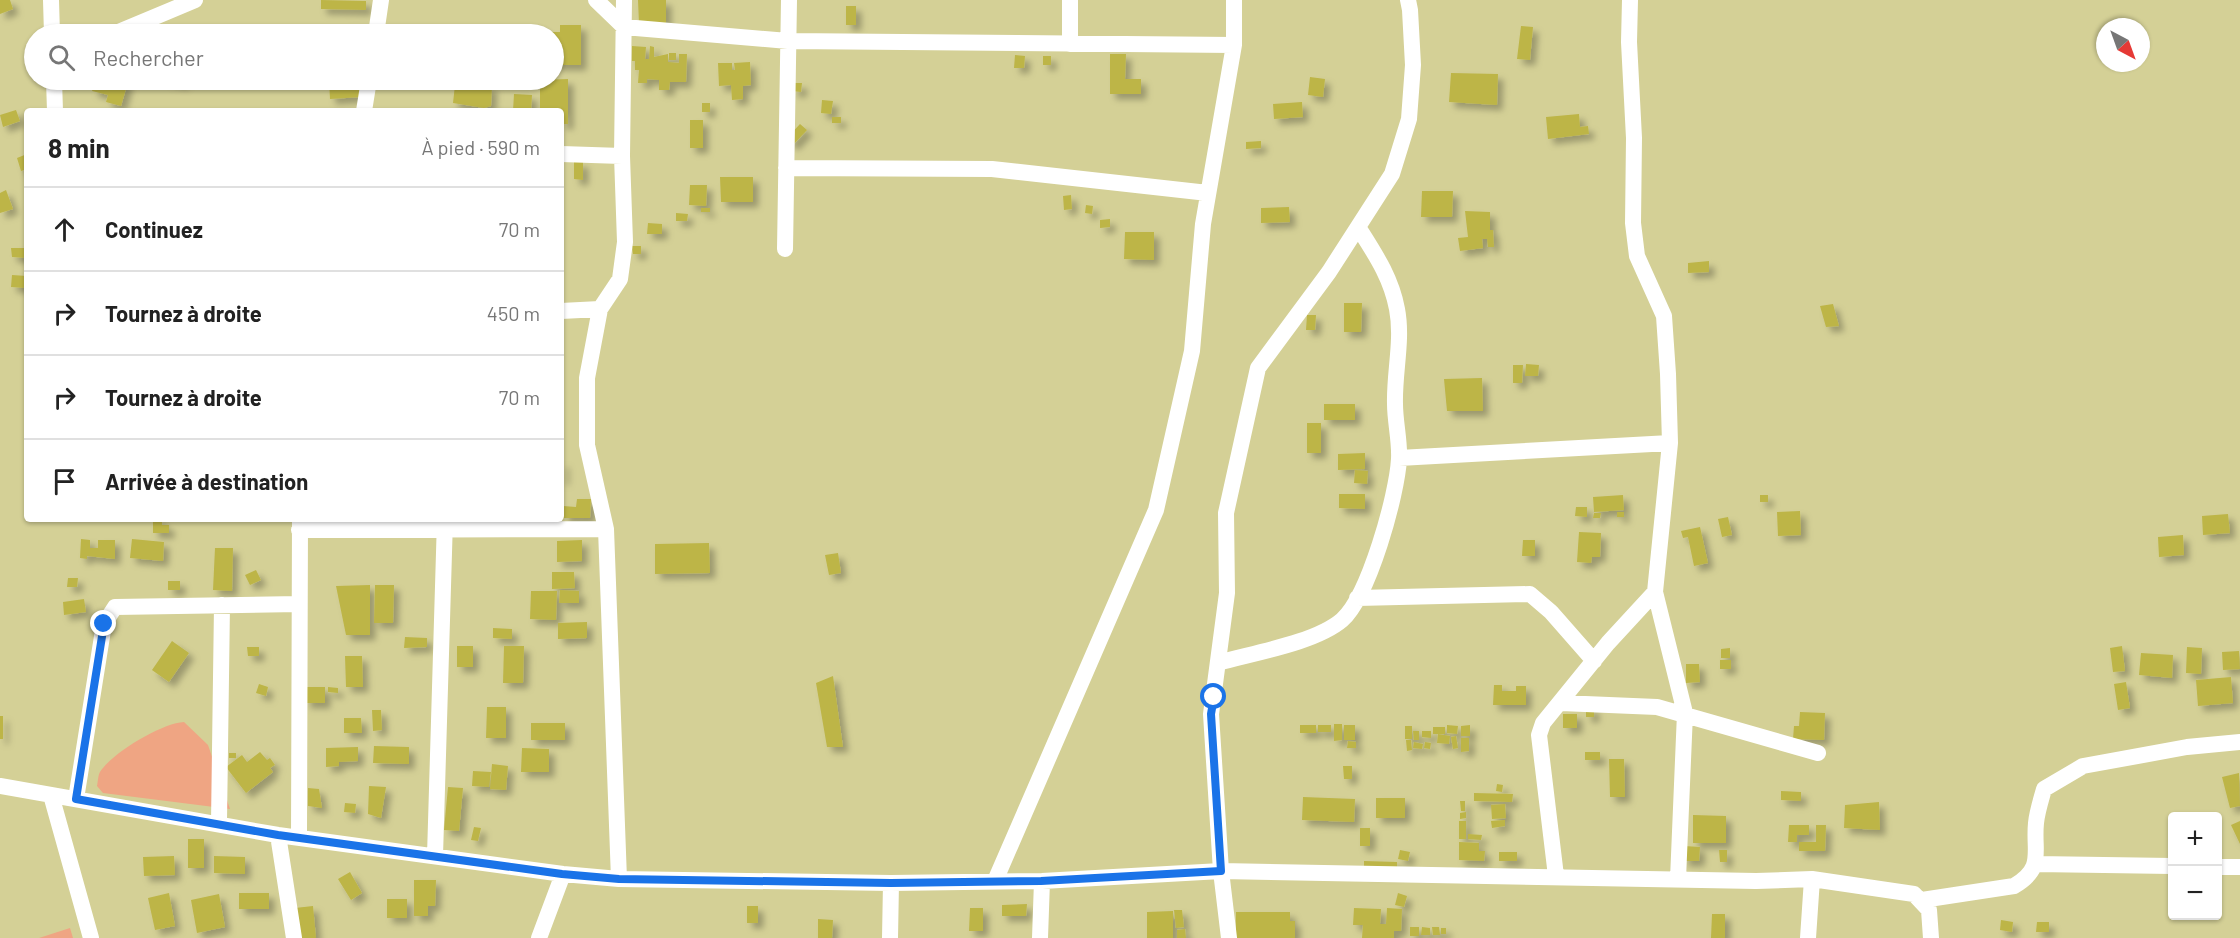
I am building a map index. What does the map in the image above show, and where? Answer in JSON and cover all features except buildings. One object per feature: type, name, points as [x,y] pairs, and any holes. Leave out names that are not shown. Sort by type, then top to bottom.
[{"type":"street","points":[[51,0],[52,24]]},
{"type":"street","points":[[138,24],[195,0]]},
{"type":"street","points":[[377,24],[381,0]]},
{"type":"street","points":[[596,0],[624,27],[788,41],[1234,45]]},
{"type":"street","points":[[619,879],[606,529],[587,445],[587,378],[600,309],[620,279],[625,242],[622,156],[624,0]]},
{"type":"street","points":[[785,249],[789,0]]},
{"type":"street","points":[[1070,0],[1070,44]]},
{"type":"street","points":[[995,881],[1156,510],[1192,351],[1203,224],[1234,45],[1234,0]]},
{"type":"street","points":[[1229,938],[1221,871],[1211,714],[1227,593],[1226,513],[1258,368],[1329,272],[1392,174],[1409,119],[1413,65],[1408,0]]},
{"type":"street","points":[[1630,0],[1629,42],[1634,138],[1633,223],[1637,256],[1664,316],[1670,443],[1655,592],[1685,713],[1678,879]]},
{"type":"street","points":[[54,90],[55,108]]},
{"type":"street","points":[[364,108],[367,90]]},
{"type":"street","points":[[564,154],[622,156]]},
{"type":"street","points":[[786,168],[992,169],[1208,193]]},
{"type":"street","points":[[1218,663],[1320,635],[1343,619],[1357,598],[1379,545],[1399,458],[1395,404],[1399,346],[1397,310],[1389,275],[1358,227]]},
{"type":"street","points":[[564,311],[600,309]]},
{"type":"street","points":[[1399,458],[1670,443]]},
{"type":"street","points":[[299,837],[299,524],[445,524],[606,529]]},
{"type":"street","points":[[435,856],[445,524]]},
{"type":"street","points":[[1556,876],[1539,735],[1542,723],[1655,592]]},
{"type":"street","points":[[1357,598],[1530,594],[1551,612],[1594,661]]},
{"type":"street","points":[[76,799],[104,624],[116,607],[299,604]]},
{"type":"street","points":[[219,822],[222,605]]},
{"type":"street","points":[[1561,703],[1657,707],[1685,713],[1818,753]]},
{"type":"street","points":[[1922,900],[2014,885],[2027,878],[2036,864],[2036,821],[2044,789],[2083,766],[2187,747],[2240,742]]},
{"type":"street","points":[[0,786],[219,822],[278,835],[562,874],[619,879],[891,883],[1041,881],[1221,871],[1756,881],[1812,879],[1914,894],[1929,910],[1931,938]]},
{"type":"street","points":[[51,795],[91,938]]},
{"type":"street","points":[[278,835],[294,938]]},
{"type":"street","points":[[2036,864],[2168,866]]},
{"type":"street","points":[[2222,867],[2240,867]]},
{"type":"street","points":[[539,938],[562,874]]},
{"type":"street","points":[[1808,938],[1812,879]]},
{"type":"street","points":[[1040,938],[1041,881]]},
{"type":"street","points":[[890,938],[891,883]]},
{"type":"shaded area","points":[[184,722],[208,745],[230,809],[103,793],[97,786],[100,772],[115,756],[151,733]]},
{"type":"shaded area","points":[[70,928],[73,938],[39,938]]},
{"type":"route","points":[[104,624],[76,799],[219,822],[278,835],[562,874],[619,879],[891,883],[1041,881],[1221,871],[1211,714],[1214,697]]}]
